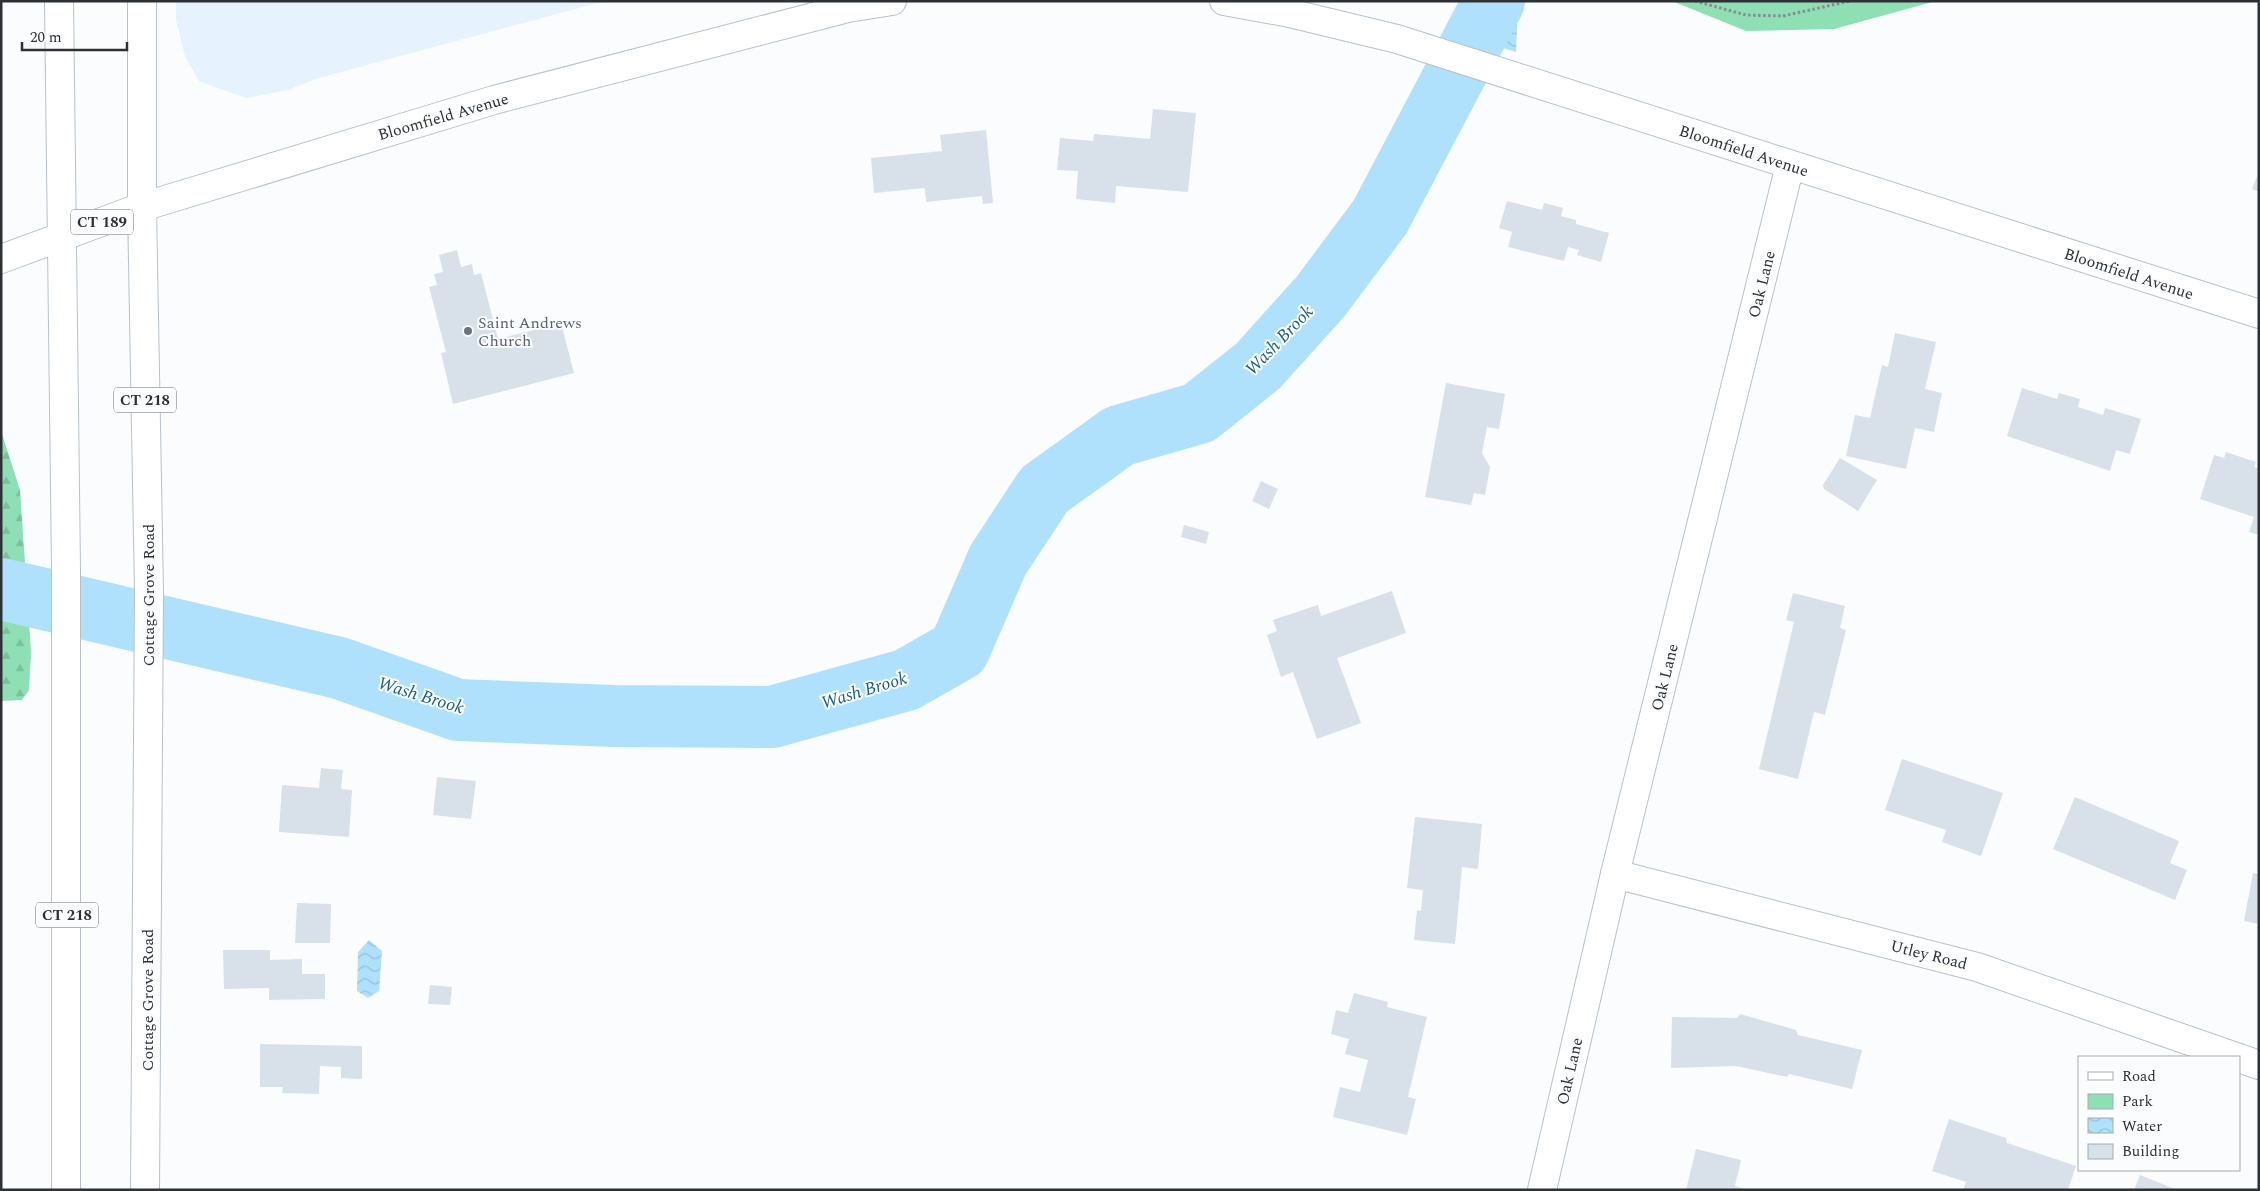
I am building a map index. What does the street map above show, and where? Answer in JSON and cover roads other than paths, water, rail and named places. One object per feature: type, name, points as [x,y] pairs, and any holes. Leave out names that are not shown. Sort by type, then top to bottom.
[{"type":"main road","name":"CT 218","points":[[59,1],[66,570],[66,1190]]},
{"type":"main road","name":"Cottage Grove Road","points":[[142,1],[142,207],[148,592],[145,1190]]},
{"type":"main road","name":"Bloomfield Avenue","points":[[1,259],[142,207],[494,100],[848,8],[892,1]]},
{"type":"main road","name":"Bloomfield Avenue","points":[[1224,1],[1285,12],[1397,39],[2259,314]]},
{"type":"main road","name":"Oak Lane","points":[[1542,1190],[1615,874],[1790,165]]},
{"type":"main road","name":"Utley Road","points":[[1615,874],[1977,967],[2232,1056]]},
{"type":"main road","name":"Utley Road","points":[[2240,1059],[2259,1065]]},
{"type":"water","points":[[1476,1],[1518,1],[1516,52],[1458,34]]},
{"type":"water","points":[[369,940],[382,951],[379,991],[368,998],[357,991],[358,952]]},
{"type":"waterway","name":"Wash Brook","points":[[1,589],[339,668],[458,710],[614,716],[772,717],[906,680],[959,650],[998,560],[1044,490],[1119,436],[1199,413],[1258,366],[1321,296],[1380,217],[1494,1]]},
{"type":"place","name":"Saint Andrews Church","points":[[468,331]]}]
